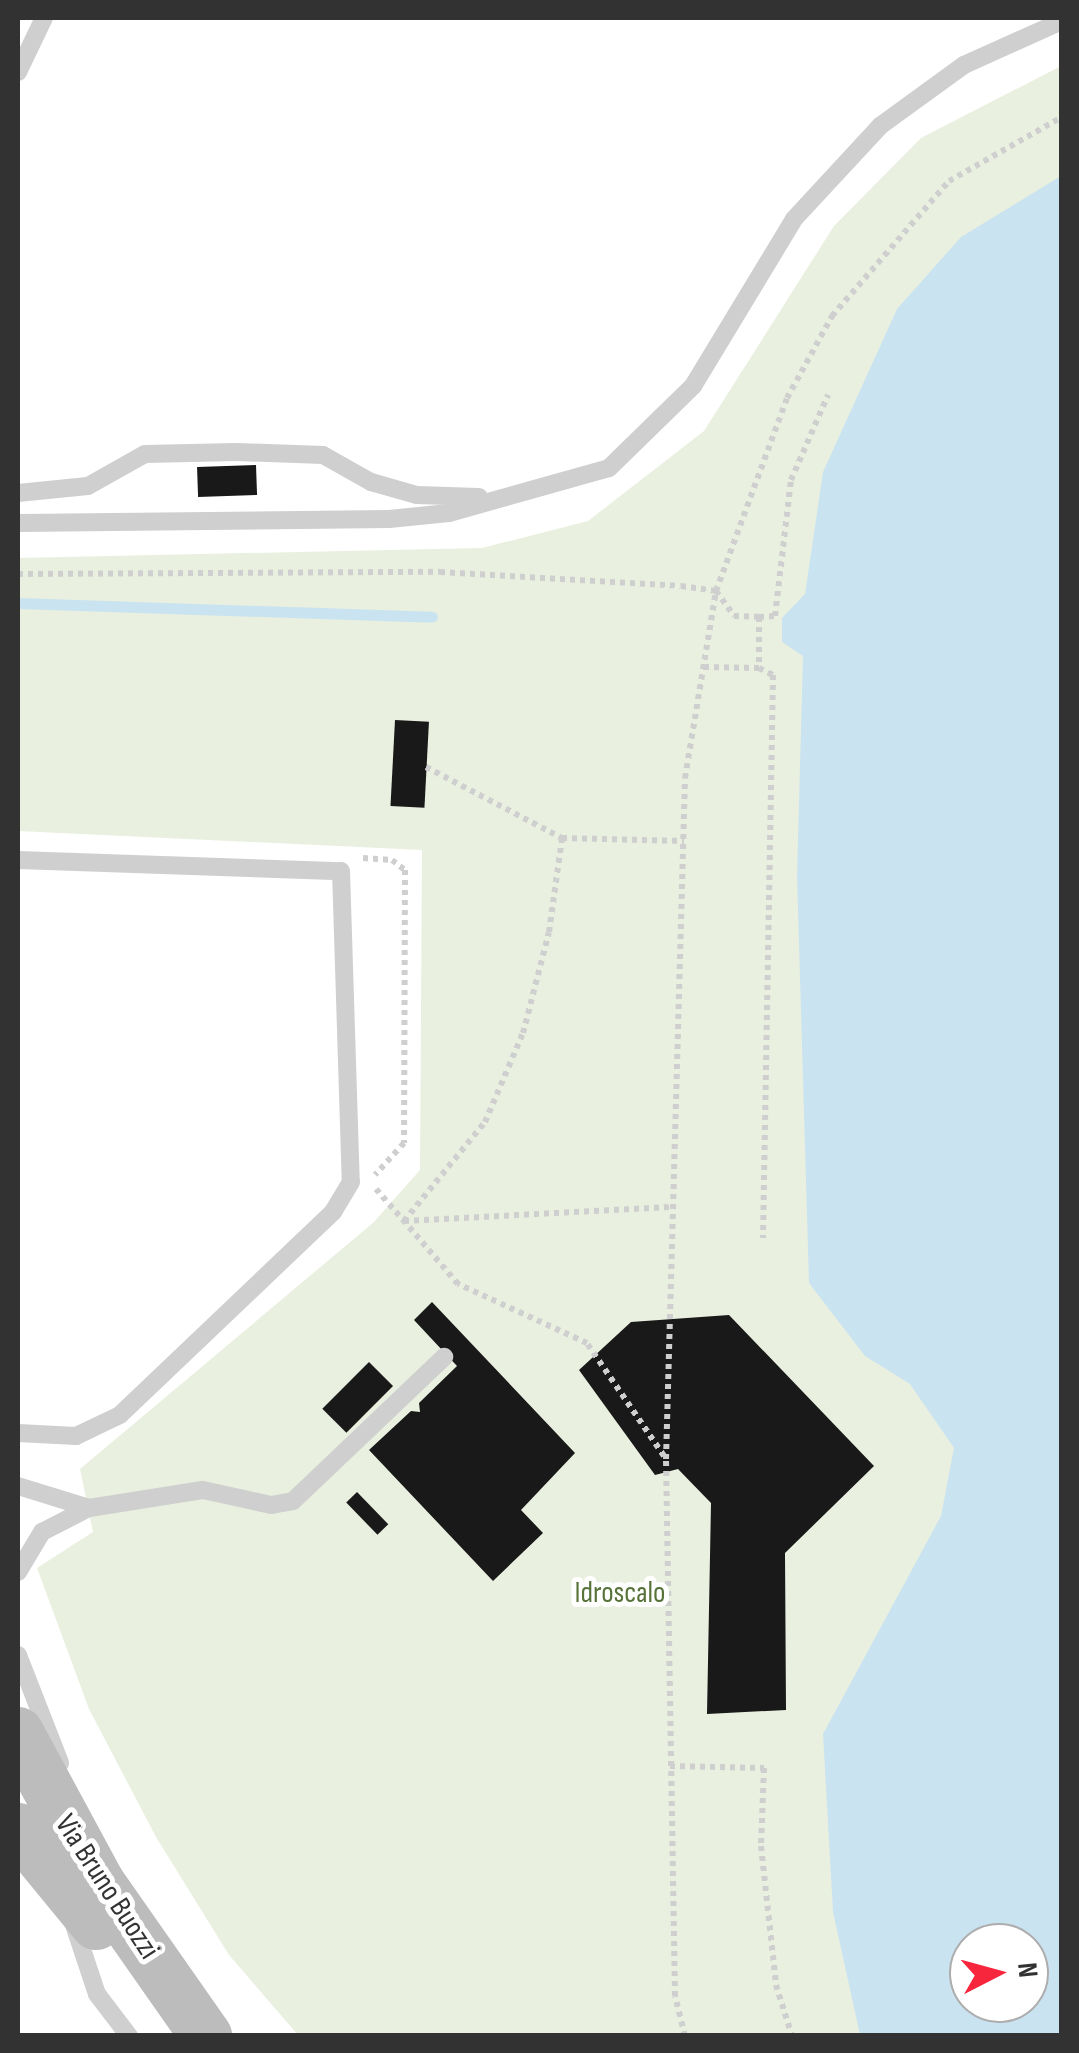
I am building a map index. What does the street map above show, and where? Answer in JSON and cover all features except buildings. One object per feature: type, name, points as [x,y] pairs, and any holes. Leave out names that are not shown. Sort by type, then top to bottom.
[{"type":"main road","name":"Via Bruno Buozzi","points":[[18,1733],[80,1884],[196,2036]]},
{"type":"main road","name":"Via Bruno Buozzi","points":[[18,1828],[80,1884],[206,2036]]},
{"type":"lane","points":[[18,72],[44,18]]},
{"type":"lane","points":[[18,523],[390,519],[508,496],[610,468],[648,438],[693,386],[794,219],[880,126],[964,65],[1062,21]]},
{"type":"lane","points":[[18,494],[88,486],[146,454],[238,452],[323,455],[371,482],[416,494],[508,496]]},
{"type":"lane","points":[[18,860],[342,871],[351,1182],[333,1212],[120,1416],[76,1436],[18,1434]]},
{"type":"lane","points":[[18,1535],[42,1532],[89,1508],[203,1490],[271,1505],[294,1501],[444,1358]]},
{"type":"lane","points":[[18,1486],[89,1508]]},
{"type":"lane","points":[[18,1572],[42,1532]]},
{"type":"lane","points":[[18,1655],[80,1884]]},
{"type":"lane","name":"Via Bruno Buozzi","points":[[80,1884],[97,1994],[129,2036]]},
{"type":"path","points":[[685,2036],[675,1996],[666,1459],[685,778],[716,591],[787,398],[832,316],[949,181],[1062,117]]},
{"type":"path","points":[[716,591],[734,616],[775,616],[791,480],[828,395]]},
{"type":"path","points":[[18,574],[440,572],[716,591]]},
{"type":"path","points":[[759,617],[759,668]]},
{"type":"path","points":[[704,668],[759,668],[773,675],[764,1238]]},
{"type":"path","points":[[426,767],[562,838],[684,840]]},
{"type":"path","points":[[404,1221],[485,1122],[523,1033],[550,932],[562,838]]},
{"type":"path","points":[[352,858],[392,860],[405,870],[404,1143],[369,1181],[458,1284],[587,1343],[666,1459]]},
{"type":"path","points":[[404,1221],[675,1207]]},
{"type":"path","points":[[670,1766],[764,1768],[761,1846],[776,1986],[792,2036]]},
{"type":"green space","name":"Idroscalo","points":[[1061,66],[1061,2035],[298,2035],[229,1955],[156,1837],[89,1709],[37,1568],[93,1532],[80,1469],[374,1222],[420,1170],[422,850],[18,831],[18,558],[482,548],[588,521],[704,431],[834,226],[921,138]]},
{"type":"water","points":[[1061,176],[1061,2035],[860,2035],[833,1912],[823,1734],[941,1516],[954,1448],[910,1384],[865,1356],[809,1283],[797,876],[803,656],[782,642],[782,618],[805,594],[823,472],[897,309],[961,237]]},
{"type":"waterway","points":[[18,603],[432,617]]}]
